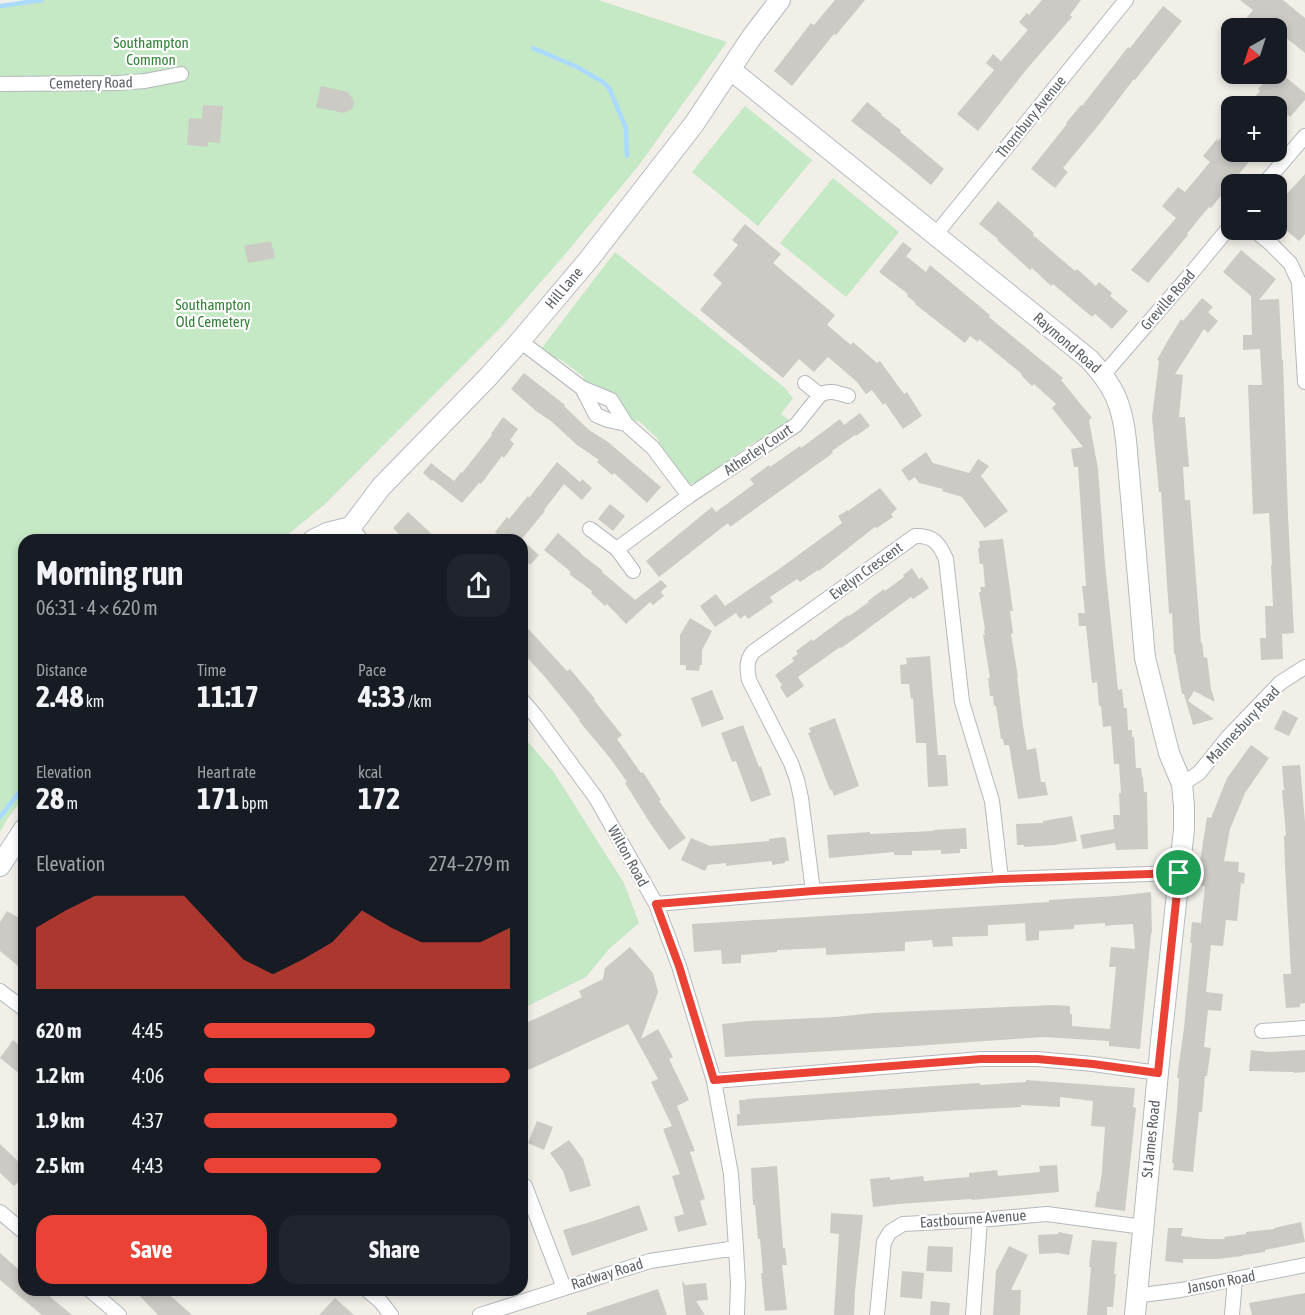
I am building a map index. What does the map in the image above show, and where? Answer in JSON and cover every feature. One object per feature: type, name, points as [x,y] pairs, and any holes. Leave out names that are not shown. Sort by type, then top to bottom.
[{"type":"street","name":"Hill Lane","points":[[325,534],[356,533],[381,487],[520,341],[590,258],[694,124],[751,38],[780,0]]},
{"type":"street","name":"Thornbury Avenue","points":[[936,234],[1126,0]]},
{"type":"street","name":"Raymond Road","points":[[731,70],[936,234],[1089,359],[1104,374],[1114,391],[1124,425],[1145,658],[1169,753],[1182,784]]},
{"type":"street","name":"Cemetery Road","points":[[0,84],[118,83],[145,81],[181,74]]},
{"type":"street","points":[[1273,174],[1305,136]]},
{"type":"street","name":"Greville Road","points":[[1104,374],[1221,237]]},
{"type":"street","points":[[1266,240],[1290,263],[1299,282],[1305,382]]},
{"type":"street","points":[[520,341],[582,388],[611,400],[626,424],[653,448],[689,496]]},
{"type":"street","points":[[805,383],[820,395],[833,392],[848,396]]},
{"type":"street","points":[[582,388],[596,415],[626,424]]},
{"type":"street","name":"Atherley Court","points":[[617,549],[689,496],[796,424],[820,395]]},
{"type":"street","points":[[590,529],[617,549],[633,571]]},
{"type":"street","name":"Evelyn Crescent","points":[[813,891],[797,780],[791,763],[749,680],[748,659],[753,652],[915,536],[924,536],[934,540],[946,559],[963,702],[992,801],[1001,879]]},
{"type":"street","name":"Malmesbury Road","points":[[1182,784],[1199,773],[1228,737],[1280,683],[1305,668]]},
{"type":"street","name":"Wilton Road","points":[[528,707],[596,798],[656,904],[679,966],[714,1080],[731,1174],[738,1284],[737,1315]]},
{"type":"street","name":"St James Road","points":[[1135,1315],[1184,830],[1182,784]]},
{"type":"street","points":[[0,866],[18,839]]},
{"type":"street","points":[[656,904],[1001,879],[1179,873]]},
{"type":"street","points":[[0,991],[18,1004]]},
{"type":"street","points":[[1262,1031],[1305,1028]]},
{"type":"street","points":[[714,1080],[981,1059],[1037,1059],[1158,1073]]},
{"type":"street","points":[[528,1194],[564,1288]]},
{"type":"street","points":[[0,1212],[18,1227]]},
{"type":"street","name":"Eastbourne Avenue","points":[[877,1315],[884,1242],[890,1232],[903,1224],[1047,1214],[1143,1227]]},
{"type":"street","points":[[973,1315],[980,1220]]},
{"type":"street","name":"Radway Road","points":[[480,1315],[650,1261],[736,1248]]},
{"type":"street","name":"Janson Road","points":[[1137,1295],[1181,1290],[1305,1265]]},
{"type":"street","points":[[1233,1315],[1235,1279]]},
{"type":"street","points":[[97,1296],[119,1315]]},
{"type":"street","points":[[374,1296],[391,1315]]},
{"type":"green space","name":"Southampton Old Cemetery","points":[[42,0],[598,0],[727,42],[639,165],[503,325],[324,505],[288,534],[18,534],[18,805],[0,832],[0,6]]},
{"type":"green space","points":[[745,106],[812,160],[758,226],[692,172]]},
{"type":"green space","points":[[833,178],[899,232],[846,297],[780,243]]},
{"type":"green space","points":[[615,252],[784,387],[793,398],[781,414],[792,422],[762,443],[754,442],[733,457],[730,465],[717,474],[709,474],[689,484],[660,448],[658,439],[639,421],[630,422],[618,398],[610,392],[586,386],[583,376],[560,359],[555,360],[541,349]]},
{"type":"green space","points":[[528,742],[553,771],[624,883],[639,923],[609,949],[586,977],[528,1006]]},
{"type":"building","points":[[835,0],[865,0],[792,86],[774,71],[811,23],[814,25]]},
{"type":"building","points":[[1042,0],[1081,0],[1070,15],[1072,17],[978,131],[957,114],[994,70],[986,63],[993,54],[1001,61],[1028,30],[1019,22],[1027,13],[1029,15]]},
{"type":"building","points":[[1240,0],[1283,0],[1305,18],[1305,53],[1287,38],[1287,18],[1246,18],[1253,10]]},
{"type":"building","points":[[1163,6],[1182,21],[1063,168],[1068,172],[1055,188],[1031,169]]},
{"type":"building","points":[[1287,78],[1305,93],[1305,100],[1290,117],[1287,116],[1287,96],[1256,96],[1260,91],[1258,89],[1263,84],[1287,84]]},
{"type":"building","points":[[321,86],[348,92],[354,101],[352,109],[344,113],[316,107]]},
{"type":"building","points":[[867,102],[944,169],[931,185],[851,121]]},
{"type":"building","points":[[203,105],[223,106],[220,143],[208,142],[208,147],[187,145],[189,118],[202,119]]},
{"type":"building","points":[[1221,138],[1221,162],[1249,162],[1239,174],[1221,174],[1221,196],[1198,220],[1148,283],[1131,270],[1176,218],[1162,206],[1178,187],[1185,192],[1210,162],[1203,156],[1217,139],[1218,141]]},
{"type":"building","points":[[1305,174],[1305,234],[1299,241],[1287,231],[1287,194]]},
{"type":"building","points":[[998,201],[1075,271],[1077,269],[1096,286],[1099,282],[1112,293],[1110,296],[1128,311],[1112,329],[1095,314],[1092,317],[1053,284],[1051,286],[1032,268],[1030,270],[979,224]]},
{"type":"building","points":[[745,224],[781,254],[773,263],[835,315],[827,325],[851,345],[853,342],[877,363],[880,361],[904,394],[907,392],[922,416],[903,429],[885,403],[883,405],[872,390],[866,394],[856,381],[828,357],[814,372],[799,359],[783,378],[700,310],[722,283],[713,275],[738,245],[732,240]]},
{"type":"building","points":[[271,241],[275,258],[248,263],[244,246]]},
{"type":"building","points":[[903,242],[912,249],[906,256],[926,272],[930,265],[1063,378],[1061,380],[1092,418],[1089,420],[1098,469],[1118,690],[1122,689],[1124,708],[1127,708],[1128,730],[1132,730],[1132,737],[1134,737],[1136,768],[1141,768],[1144,792],[1147,792],[1148,849],[1116,850],[1115,843],[1083,849],[1080,835],[1114,829],[1113,815],[1120,815],[1119,793],[1121,793],[1119,764],[1114,764],[1111,726],[1103,727],[1097,682],[1092,683],[1086,626],[1079,626],[1078,613],[1085,613],[1082,586],[1086,586],[1078,467],[1074,467],[1071,449],[1083,447],[1052,408],[1056,404],[1034,384],[1032,386],[1022,374],[979,339],[978,342],[970,336],[965,343],[879,272]]},
{"type":"building","points":[[1241,250],[1276,279],[1259,300],[1279,299],[1294,633],[1282,634],[1283,659],[1261,660],[1260,638],[1266,638],[1265,606],[1273,606],[1269,513],[1253,514],[1248,385],[1262,385],[1260,349],[1243,350],[1243,335],[1252,335],[1251,296],[1223,272]]},
{"type":"building","points":[[1202,298],[1213,307],[1208,312],[1218,321],[1208,333],[1204,329],[1175,374],[1183,375],[1179,417],[1185,417],[1189,467],[1183,467],[1185,500],[1190,500],[1201,643],[1204,658],[1207,657],[1215,702],[1194,691],[1188,701],[1214,719],[1193,725],[1184,694],[1182,694],[1174,654],[1161,492],[1159,492],[1152,417],[1159,361],[1157,360],[1181,319],[1183,321]]},
{"type":"building","points":[[524,373],[565,405],[589,430],[608,442],[661,487],[647,503],[614,473],[612,475],[597,462],[599,460],[577,445],[511,389]]},
{"type":"building","points":[[860,413],[870,426],[832,451],[833,453],[730,527],[728,523],[659,577],[646,561],[712,507],[716,512],[754,484],[750,479],[769,465],[770,467],[800,446],[801,448],[840,419],[844,425]]},
{"type":"building","points":[[503,417],[518,429],[510,440],[514,444],[462,503],[423,473],[431,463],[454,481],[492,435]]},
{"type":"building","points":[[926,452],[933,463],[969,473],[978,459],[989,466],[981,476],[1008,511],[985,528],[962,497],[919,483],[915,477],[909,481],[901,470]]},
{"type":"building","points":[[557,462],[580,482],[582,479],[592,488],[582,500],[564,484],[526,534],[498,534],[495,532],[528,496],[529,498]]},
{"type":"building","points":[[880,488],[897,509],[891,514],[893,517],[877,528],[875,527],[819,571],[800,582],[797,579],[770,597],[773,602],[748,619],[745,615],[740,619],[736,613],[715,627],[700,606],[716,594],[725,606],[842,523],[838,516]]},
{"type":"building","points":[[610,504],[625,516],[613,531],[598,519]]},
{"type":"building","points":[[408,512],[432,534],[399,534],[393,528]]},
{"type":"building","points":[[558,533],[635,600],[661,580],[667,586],[661,592],[664,596],[653,605],[650,602],[626,624],[607,604],[605,606],[591,593],[592,591],[569,574],[571,572],[544,550]]},
{"type":"building","points":[[1003,539],[1013,611],[1010,611],[1013,633],[1011,634],[1027,750],[1036,748],[1041,782],[1045,782],[1048,795],[1018,799],[1009,745],[1004,745],[1001,739],[996,706],[994,706],[993,696],[990,696],[988,678],[990,678],[983,635],[985,635],[985,630],[979,592],[981,592],[980,587],[985,587],[983,564],[980,564],[979,557],[979,541]]},
{"type":"building","points":[[528,545],[539,555],[530,565],[528,563]]},
{"type":"building","points":[[912,568],[929,588],[913,599],[911,597],[798,677],[804,686],[787,698],[775,675],[794,661],[792,658],[798,654],[796,651],[869,602],[884,589],[885,591]]},
{"type":"building","points":[[690,618],[712,631],[702,650],[702,665],[699,671],[686,670],[686,665],[680,665],[680,635]]},
{"type":"building","points":[[528,629],[567,671],[570,669],[595,699],[622,735],[617,739],[641,773],[643,772],[661,800],[659,801],[686,838],[669,850],[610,758],[528,659]]},
{"type":"building","points":[[930,656],[938,755],[946,755],[948,786],[928,787],[926,743],[916,743],[913,698],[911,699],[909,684],[901,684],[900,665],[907,664],[906,658]]},
{"type":"building","points":[[712,690],[724,719],[702,727],[691,698]]},
{"type":"building","points":[[1283,710],[1298,718],[1289,736],[1274,729]]},
{"type":"building","points":[[835,718],[859,786],[834,796],[808,733],[811,732],[809,728]]},
{"type":"building","points":[[743,725],[771,795],[751,802],[736,761],[732,762],[721,733]]},
{"type":"building","points":[[1251,745],[1269,758],[1245,793],[1230,829],[1224,861],[1239,862],[1238,872],[1245,873],[1244,884],[1241,883],[1237,921],[1226,920],[1223,946],[1211,945],[1206,992],[1223,994],[1221,1011],[1208,1010],[1204,1047],[1211,1048],[1207,1076],[1205,1076],[1202,1112],[1199,1112],[1193,1172],[1173,1170],[1179,1078],[1177,1078],[1184,1028],[1192,922],[1201,923],[1205,886],[1196,885],[1207,817],[1211,818],[1227,778]]},
{"type":"building","points":[[1300,765],[1305,822],[1305,1003],[1300,1004],[1300,1007],[1286,1008],[1283,974],[1291,974],[1282,766]]},
{"type":"building","points":[[1072,816],[1077,841],[1055,845],[1024,847],[1024,845],[1017,845],[1016,824],[1043,823],[1043,821]]},
{"type":"building","points":[[966,828],[967,849],[960,849],[960,853],[941,854],[941,850],[912,851],[912,855],[894,855],[894,852],[829,858],[827,835]]},
{"type":"building","points":[[784,837],[789,861],[785,863],[772,865],[772,861],[726,866],[726,863],[708,865],[705,871],[681,860],[691,838],[710,846],[769,841],[769,839]]},
{"type":"building","points":[[1151,892],[1152,933],[1140,1049],[1109,1046],[1109,1041],[1043,1037],[725,1057],[722,1024],[874,1013],[1053,1005],[1070,1006],[1072,1026],[1110,1029],[1116,967],[1109,967],[1111,947],[1135,949],[1133,924],[1074,925],[1074,929],[1039,931],[1039,940],[1026,941],[1025,923],[988,925],[988,936],[952,937],[953,946],[933,947],[932,940],[905,942],[905,951],[826,955],[826,948],[777,950],[777,952],[741,955],[741,963],[722,964],[721,950],[694,952],[692,924],[1049,902],[1049,900]]},
{"type":"building","points":[[7,911],[18,917],[18,966],[0,951],[0,922]]},
{"type":"building","points":[[630,947],[653,973],[658,992],[641,1039],[658,1029],[673,1057],[669,1059],[689,1100],[677,1106],[695,1151],[690,1152],[705,1199],[700,1201],[707,1225],[678,1232],[674,1217],[684,1214],[672,1176],[680,1174],[663,1129],[672,1126],[651,1082],[658,1079],[628,1024],[528,1070],[528,1022],[582,997],[579,991],[603,979],[605,968]]},
{"type":"building","points":[[13,1040],[18,1044],[18,1072],[0,1058]]},
{"type":"building","points":[[1251,1050],[1268,1052],[1305,1050],[1305,1072],[1249,1071]]},
{"type":"building","points":[[1026,1080],[1135,1088],[1133,1107],[1136,1108],[1125,1211],[1095,1207],[1102,1171],[1105,1127],[1091,1126],[1093,1101],[1060,1097],[1060,1107],[1021,1105],[1021,1107],[737,1126],[737,1114],[740,1114],[739,1100],[980,1083],[980,1085],[1026,1082]]},
{"type":"building","points":[[537,1121],[553,1127],[544,1150],[528,1143]]},
{"type":"building","points":[[569,1140],[583,1159],[591,1186],[570,1192],[563,1171],[550,1153]]},
{"type":"building","points":[[0,1144],[18,1161],[18,1182],[14,1186],[0,1173]]},
{"type":"building","points":[[1057,1165],[1059,1192],[873,1207],[870,1179],[890,1177],[890,1180],[923,1176],[924,1181],[969,1177],[969,1173],[997,1170],[998,1176],[1040,1172],[1039,1166]]},
{"type":"building","points":[[777,1166],[783,1248],[785,1248],[787,1265],[782,1265],[787,1310],[765,1311],[760,1239],[758,1239],[755,1205],[753,1205],[751,1168]]},
{"type":"building","points":[[639,1205],[648,1230],[572,1256],[563,1230]]},
{"type":"building","points":[[831,1213],[863,1215],[854,1315],[834,1315],[839,1234],[830,1233]]},
{"type":"building","points":[[1301,1222],[1305,1242],[1243,1256],[1183,1259],[1183,1263],[1165,1261],[1168,1228],[1183,1228],[1181,1236],[1225,1239],[1224,1237],[1246,1234],[1246,1232],[1274,1229]]},
{"type":"building","points":[[1059,1232],[1073,1235],[1069,1255],[1039,1254],[1038,1235],[1058,1234]]},
{"type":"building","points":[[1092,1240],[1117,1242],[1113,1307],[1107,1307],[1107,1315],[1087,1315]]},
{"type":"building","points":[[928,1246],[953,1247],[952,1272],[926,1271]]},
{"type":"building","points":[[1009,1246],[1028,1255],[1011,1290],[1021,1290],[1020,1315],[993,1315],[996,1271]]},
{"type":"building","points":[[0,1253],[18,1269],[18,1295],[0,1280]]},
{"type":"building","points":[[902,1271],[924,1273],[922,1299],[900,1297]]},
{"type":"building","points":[[682,1280],[685,1285],[706,1283],[708,1300],[696,1301],[705,1315],[686,1315]]},
{"type":"building","points":[[658,1289],[667,1315],[587,1315],[586,1313]]},
{"type":"building","points":[[1305,1293],[1305,1315],[1252,1315],[1249,1303]]},
{"type":"building","points":[[19,1296],[49,1296],[72,1315],[42,1315]]},
{"type":"building","points":[[140,1296],[171,1296],[192,1315],[158,1315]]},
{"type":"building","points":[[335,1298],[354,1315],[319,1315]]},
{"type":"building","points":[[931,1301],[950,1303],[949,1315],[930,1315]]},
{"type":"waterway","points":[[0,6],[42,0]]},
{"type":"waterway","points":[[533,48],[577,67],[609,88],[626,128],[627,156]]},
{"type":"waterway","points":[[0,817],[18,794]]},
{"type":"route","points":[[1179,873],[1158,1073],[1037,1059],[981,1059],[714,1080],[679,966],[656,904],[1001,879],[1179,873]]},
{"type":"park label","name":"Southampton Common","points":[[151,52]]}]
